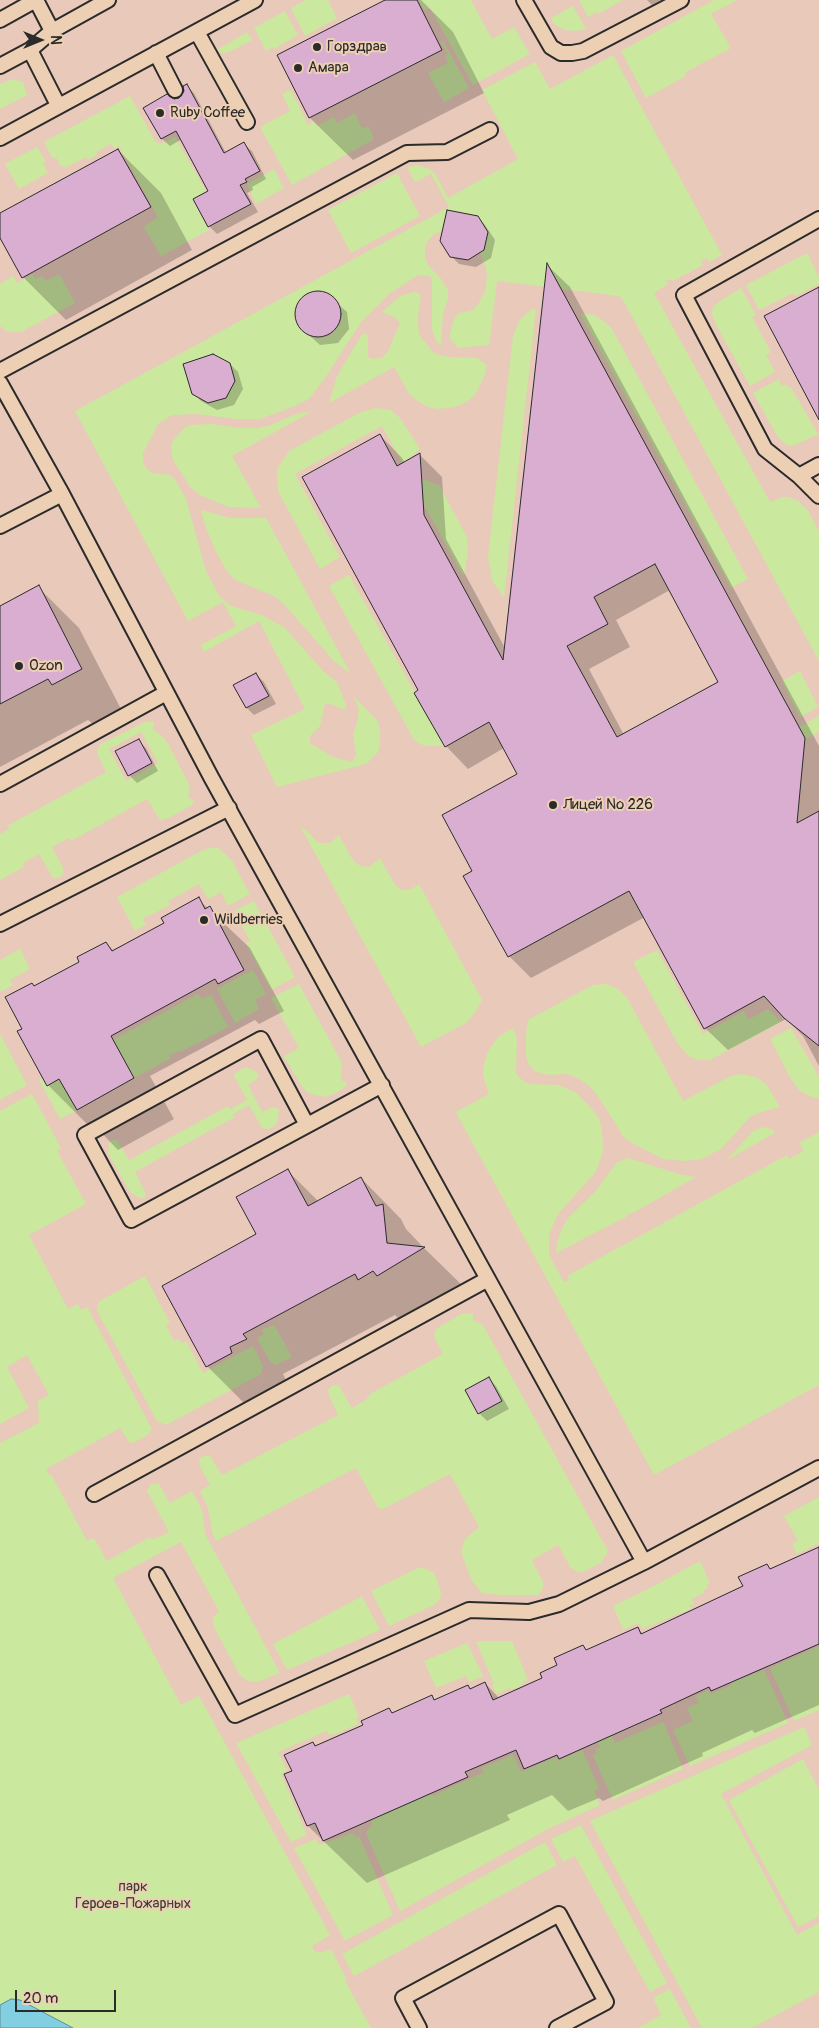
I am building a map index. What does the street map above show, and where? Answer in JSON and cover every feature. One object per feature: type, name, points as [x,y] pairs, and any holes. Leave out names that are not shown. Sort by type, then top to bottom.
[{"type":"lane","points":[[0,20],[36,0],[52,31]]},
{"type":"lane","points":[[0,66],[30,50],[52,31],[108,0]]},
{"type":"lane","points":[[0,138],[255,0]]},
{"type":"lane","points":[[524,0],[551,47],[561,53],[583,51],[681,0]]},
{"type":"lane","points":[[197,32],[247,122]]},
{"type":"lane","points":[[30,50],[58,105]]},
{"type":"lane","points":[[156,54],[175,90]]},
{"type":"lane","points":[[0,370],[408,153],[447,152],[490,130]]},
{"type":"lane","points":[[819,220],[684,295],[765,449],[799,476],[819,496]]},
{"type":"lane","points":[[0,383],[62,494],[166,693],[644,1562]]},
{"type":"lane","points":[[799,476],[819,465]]},
{"type":"lane","points":[[0,526],[62,494]]},
{"type":"lane","points":[[0,784],[166,693]]},
{"type":"lane","points":[[0,924],[229,808]]},
{"type":"lane","points":[[307,1124],[261,1039],[85,1135],[131,1220],[382,1085]]},
{"type":"lane","points":[[94,1494],[488,1279]]},
{"type":"lane","points":[[157,1574],[235,1715],[469,1610],[530,1612],[552,1606],[644,1562],[819,1468]]},
{"type":"lane","points":[[419,2028],[403,1998],[559,1914],[606,2002],[566,2026]]},
{"type":"green space","points":[[306,0],[328,0],[337,18],[305,36],[291,8]]},
{"type":"green space","points":[[419,0],[471,0],[492,39],[514,27],[530,54],[473,85],[430,8],[424,10]]},
{"type":"green space","points":[[579,0],[623,0],[598,14],[597,12],[588,17]]},
{"type":"green space","points":[[714,0],[737,0],[711,14],[731,48],[684,73],[686,76],[646,98],[621,51]]},
{"type":"green space","points":[[573,6],[586,29],[576,31],[564,30],[554,24],[551,18]]},
{"type":"green space","points":[[285,11],[298,35],[274,49],[273,47],[266,51],[254,28]]},
{"type":"green space","points":[[247,32],[252,40],[230,52],[221,53],[217,50]]},
{"type":"green space","points":[[443,41],[469,88],[444,102],[428,73],[448,63],[445,56],[448,54],[441,42]]},
{"type":"green space","points":[[613,55],[722,255],[709,262],[707,258],[701,261],[703,265],[673,281],[672,279],[666,281],[668,284],[654,293],[770,502],[782,497],[789,497],[799,502],[807,509],[819,531],[819,661],[623,300],[619,296],[497,281],[489,345],[458,348],[450,339],[455,317],[459,313],[473,310],[479,303],[485,291],[487,277],[486,268],[480,253],[484,250],[488,232],[478,216],[459,212],[444,222],[442,231],[434,234],[425,247],[428,265],[442,280],[448,290],[448,299],[443,313],[441,345],[437,342],[432,330],[432,280],[429,276],[418,275],[389,294],[361,322],[325,378],[309,399],[260,419],[237,419],[197,414],[172,415],[158,424],[143,453],[143,462],[146,468],[152,473],[170,475],[174,478],[186,499],[206,571],[219,596],[231,606],[262,615],[284,627],[324,672],[337,682],[346,708],[343,709],[328,703],[325,704],[320,726],[310,736],[310,743],[333,757],[352,762],[356,755],[353,733],[359,709],[353,696],[377,720],[380,729],[378,752],[366,764],[277,787],[251,735],[305,709],[259,621],[204,652],[201,645],[236,626],[223,602],[188,621],[75,411],[449,207],[431,174],[415,182],[407,167],[418,165],[429,169],[436,175],[448,198],[518,159],[482,90],[535,62],[550,89]],"holes":[[[325,291],[340,303],[342,321],[330,336],[311,338],[297,326],[295,307],[307,293]],[[213,354],[230,363],[235,381],[226,398],[209,403],[192,394],[187,376],[196,360]]]},
{"type":"green space","points":[[12,79],[23,82],[27,95],[0,109],[0,84]]},
{"type":"green space","points":[[291,90],[308,125],[314,121],[317,126],[334,117],[337,123],[355,113],[362,129],[368,126],[374,139],[292,185],[260,127],[290,111],[282,94]]},
{"type":"green space","points":[[130,96],[155,141],[160,144],[175,137],[206,191],[195,198],[193,202],[209,230],[161,256],[144,227],[158,217],[119,146],[115,149],[111,144],[96,152],[97,155],[88,160],[86,157],[65,168],[63,165],[61,167],[56,157],[53,159],[44,142]]},
{"type":"green space","points":[[37,147],[46,162],[43,164],[48,173],[19,189],[5,164]]},
{"type":"green space","points":[[274,169],[284,188],[256,204],[247,184]]},
{"type":"green space","points":[[397,173],[420,216],[351,253],[328,210]]},
{"type":"green space","points":[[807,253],[819,277],[819,284],[795,296],[793,293],[759,310],[746,285]]},
{"type":"green space","points":[[32,274],[35,279],[42,276],[46,281],[59,274],[75,303],[21,332],[7,332],[0,326],[0,284],[13,276],[17,283]]},
{"type":"green space","points":[[741,288],[756,315],[752,317],[771,352],[766,355],[775,372],[750,386],[715,323],[712,314],[713,307]]},
{"type":"green space","points":[[414,292],[418,293],[421,297],[418,315],[420,336],[433,352],[451,357],[477,358],[487,365],[485,375],[475,395],[468,401],[455,407],[431,408],[410,395],[394,367],[329,403],[337,376],[363,333],[368,335],[368,357],[372,359],[383,357],[388,351],[400,323],[395,317],[382,312],[400,296]]},
{"type":"green space","points":[[532,309],[536,309],[504,598],[492,580],[488,556],[513,336],[519,321]]},
{"type":"green space","points":[[580,313],[595,315],[611,327],[748,579],[731,588]]},
{"type":"green space","points":[[779,379],[782,386],[786,384],[789,388],[791,387],[818,434],[793,446],[786,445],[778,437],[753,393]]},
{"type":"green space","points":[[376,408],[391,410],[400,418],[420,449],[403,464],[382,426],[295,474],[340,557],[320,569],[278,491],[277,469],[289,451],[361,412]]},
{"type":"green space","points":[[311,412],[232,456],[261,508],[229,507],[202,496],[191,488],[173,460],[172,442],[183,429],[190,425],[211,424],[257,428],[268,426],[299,413]]},
{"type":"green space","points":[[407,474],[439,485],[467,537],[468,551],[464,577]]},
{"type":"green space","points":[[202,510],[230,518],[266,518],[351,674],[333,660],[283,603],[274,596],[233,578],[216,552],[206,528]]},
{"type":"green space","points":[[349,575],[445,746],[425,746],[413,738],[329,586]]},
{"type":"green space","points":[[800,671],[818,707],[800,717],[782,681]]},
{"type":"green space","points":[[819,716],[819,732],[768,760],[761,748]]},
{"type":"green space","points":[[145,722],[154,722],[153,729],[166,740],[190,786],[188,797],[194,801],[192,805],[169,818],[160,820],[147,799],[71,841],[69,838],[52,847],[63,868],[64,873],[59,878],[53,878],[39,854],[23,863],[24,867],[0,880],[0,834],[9,829],[7,826],[106,772],[97,753],[99,745]],"holes":[[[141,732],[158,763],[126,781],[109,749]]]},
{"type":"green space","points":[[300,826],[316,841],[321,843],[330,843],[339,835],[351,857],[361,866],[369,867],[380,858],[395,885],[401,890],[410,890],[419,884],[482,1000],[475,1013],[466,1023],[421,1047]]},
{"type":"green space","points":[[218,848],[231,859],[250,894],[228,906],[221,892],[208,899],[199,884],[168,901],[170,905],[143,919],[146,925],[135,931],[117,897],[201,851]]},
{"type":"green space","points":[[254,901],[295,977],[271,990],[246,943],[250,941],[234,911]]},
{"type":"green space","points":[[20,949],[30,969],[10,980],[13,985],[0,992],[0,960]]},
{"type":"green space","points":[[657,950],[703,1034],[744,1011],[748,1020],[768,1009],[781,1022],[710,1060],[698,1060],[688,1056],[678,1044],[633,962]]},
{"type":"green space","points":[[253,970],[266,994],[255,1000],[259,1009],[235,1023],[217,989]]},
{"type":"green space","points":[[299,984],[342,1063],[341,1080],[347,1083],[338,1092],[326,1097],[307,1092],[284,1056],[299,1048],[271,998]]},
{"type":"green space","points":[[607,984],[618,989],[627,998],[683,1101],[729,1077],[741,1074],[756,1077],[767,1085],[780,1107],[750,1117],[721,1149],[702,1159],[684,1161],[663,1159],[630,1142],[623,1136],[598,1096],[589,1086],[568,1074],[549,1075],[536,1072],[528,1063],[526,1056],[528,1020],[593,985]]},
{"type":"green space","points":[[198,994],[202,999],[211,995],[228,1027],[180,1052],[169,1055],[171,1058],[134,1078],[124,1060],[66,1091],[77,1110],[60,1119],[39,1080]]},
{"type":"green space","points":[[513,1028],[517,1039],[516,1072],[518,1077],[529,1084],[559,1085],[577,1093],[599,1119],[602,1130],[603,1152],[595,1173],[558,1214],[549,1234],[549,1255],[564,1282],[569,1280],[567,1276],[787,1155],[789,1159],[804,1151],[799,1143],[819,1132],[819,1385],[654,1475],[436,1076],[456,1112],[489,1094],[483,1076],[483,1068],[488,1051],[499,1036]]},
{"type":"green space","points":[[791,1028],[819,1077],[819,1098],[811,1097],[799,1090],[791,1079],[770,1039]]},
{"type":"green space","points":[[0,1034],[27,1085],[0,1100]]},
{"type":"green space","points":[[246,1067],[258,1073],[258,1078],[248,1085],[262,1112],[273,1107],[279,1109],[278,1120],[275,1126],[268,1129],[262,1128],[249,1105],[233,1114],[235,1117],[135,1172],[146,1194],[144,1198],[139,1198],[130,1192],[108,1153],[109,1143],[112,1140],[117,1140],[129,1160],[228,1106],[230,1109],[247,1100],[234,1076],[235,1073]]},
{"type":"green space","name":"парк Героев-Пожарных","points":[[32,1094],[61,1148],[57,1151],[86,1204],[29,1235],[68,1309],[78,1304],[81,1310],[87,1307],[152,1429],[148,1435],[133,1443],[129,1442],[120,1428],[46,1469],[49,1475],[51,1474],[87,1541],[94,1538],[107,1561],[150,1537],[152,1540],[169,1532],[147,1491],[151,1484],[159,1484],[170,1503],[192,1491],[202,1510],[205,1534],[280,1673],[257,1682],[248,1681],[239,1674],[213,1625],[213,1618],[219,1611],[181,1542],[113,1578],[181,1705],[199,1696],[330,1935],[312,1946],[315,1952],[324,1952],[331,1949],[347,1980],[345,1981],[371,2028],[0,2028],[0,1443],[39,1423],[38,1401],[49,1395],[27,1355],[7,1367],[29,1408],[0,1424],[0,1111]]},
{"type":"green space","points":[[762,1127],[772,1129],[775,1133],[727,1160],[752,1132]]},
{"type":"green space","points":[[628,1158],[679,1174],[696,1177],[633,1213],[628,1214],[626,1217],[556,1253],[558,1239],[569,1217],[595,1192],[617,1162]]},
{"type":"green space","points":[[145,1276],[170,1323],[166,1325],[174,1341],[179,1339],[182,1344],[186,1341],[203,1373],[253,1346],[263,1366],[261,1374],[166,1425],[157,1421],[97,1311],[97,1305],[100,1301]]},
{"type":"green space","points":[[473,1313],[473,1320],[483,1325],[608,1551],[601,1563],[583,1572],[577,1572],[571,1568],[558,1545],[532,1560],[544,1584],[538,1595],[482,1593],[472,1581],[461,1552],[465,1539],[479,1527],[450,1474],[383,1509],[378,1508],[356,1468],[216,1541],[212,1532],[208,1508],[200,1491],[210,1485],[200,1466],[199,1458],[207,1455],[210,1456],[222,1475],[338,1415],[328,1390],[334,1385],[339,1386],[352,1408],[367,1399],[370,1394],[443,1354],[434,1336],[436,1329],[461,1314]]},
{"type":"green space","points":[[274,1325],[292,1357],[276,1365],[270,1361],[257,1338],[264,1334],[262,1330]]},
{"type":"green space","points":[[819,1497],[819,1543],[797,1554],[792,1544],[798,1541],[784,1516]]},
{"type":"green space","points":[[700,1561],[710,1583],[707,1584],[708,1588],[703,1590],[704,1593],[692,1599],[694,1604],[689,1606],[691,1609],[642,1629],[638,1623],[623,1630],[613,1606]]},
{"type":"green space","points":[[420,1567],[433,1572],[441,1592],[440,1599],[434,1605],[389,1626],[371,1591]]},
{"type":"green space","points":[[362,1596],[380,1630],[287,1670],[273,1644]]},
{"type":"green space","points":[[476,1641],[512,1641],[528,1680],[522,1682],[523,1685],[496,1694],[492,1685],[494,1684]]},
{"type":"green space","points":[[467,1643],[483,1676],[469,1682],[466,1676],[436,1688],[424,1661]]},
{"type":"green space","points":[[819,1646],[819,1710],[794,1721],[770,1668]]},
{"type":"green space","points":[[764,1670],[788,1723],[690,1766],[673,1730],[693,1721],[687,1708],[699,1703],[696,1696],[708,1690],[711,1694],[732,1685],[730,1681],[742,1675],[744,1678]]},
{"type":"green space","points":[[349,1694],[359,1716],[356,1718],[358,1724],[335,1734],[329,1735],[327,1731],[278,1752],[287,1771],[281,1774],[307,1835],[291,1842],[236,1743]]},
{"type":"green space","points":[[663,1722],[683,1769],[613,1800],[593,1755],[597,1753],[595,1749],[600,1747],[596,1739],[610,1733],[615,1743]]},
{"type":"green space","points":[[804,1727],[812,1745],[721,1794],[797,1935],[819,1923],[819,1992],[752,2028],[702,2028],[590,1821]]},
{"type":"green space","points":[[582,1750],[599,1788],[594,1791],[600,1805],[548,1829],[400,1911],[366,1833],[372,1824],[370,1817],[379,1813],[381,1816],[430,1791],[433,1796],[484,1772],[482,1768],[513,1755],[521,1772],[556,1757],[558,1761]]},
{"type":"green space","points":[[803,1759],[819,1790],[819,1916],[798,1927],[729,1800]]},
{"type":"green space","points":[[581,1825],[667,1983],[650,1992],[575,1856],[563,1862],[551,1839]]},
{"type":"green space","points":[[353,1833],[355,1837],[359,1836],[393,1915],[345,1941],[294,1848],[316,1839],[319,1845]]},
{"type":"green space","points":[[545,1842],[557,1865],[354,1976],[342,1954]]},
{"type":"green space","points":[[670,1989],[691,2028],[638,2028],[661,2015],[653,1998]]},
{"type":"water","points":[[11,1999],[20,2000],[73,2028],[0,2028],[0,2005]]},
{"type":"building","points":[[385,0],[417,0],[442,50],[309,118],[277,55]]},
{"type":"building","points":[[187,84],[224,153],[244,142],[260,171],[245,179],[247,182],[240,185],[251,204],[208,227],[193,199],[208,191],[176,131],[161,139],[143,108],[167,94],[174,99],[179,98],[184,91],[183,86]]},
{"type":"building","points":[[118,149],[151,207],[22,278],[0,238],[0,213]]},
{"type":"building","points":[[447,210],[478,216],[488,232],[484,250],[468,260],[450,257],[440,241]]},
{"type":"building","points":[[547,263],[805,738],[797,823],[819,811],[819,1046],[784,1018],[764,996],[704,1029],[629,891],[508,957],[463,876],[472,871],[442,815],[517,774],[489,722],[445,747],[414,693],[418,690],[302,477],[380,434],[397,466],[420,453],[424,515],[503,660]],"holes":[[[655,564],[718,682],[617,737],[567,646],[608,624],[594,597]]]},
{"type":"building","points":[[819,287],[819,420],[764,316]]},
{"type":"building","points":[[313,291],[323,291],[337,301],[341,314],[337,327],[331,333],[323,337],[313,337],[299,327],[295,319],[295,309],[305,295]]},
{"type":"building","points":[[213,354],[230,363],[235,381],[226,398],[208,403],[192,394],[183,364]]},
{"type":"building","points":[[39,585],[82,669],[52,685],[48,679],[0,704],[0,606]]},
{"type":"building","points":[[256,673],[269,696],[246,708],[233,685]]},
{"type":"building","points":[[139,739],[152,763],[128,776],[115,751]]},
{"type":"building","points":[[199,897],[205,909],[210,906],[244,970],[218,984],[215,979],[111,1036],[134,1078],[77,1110],[59,1079],[47,1086],[17,1031],[22,1029],[5,997],[32,983],[34,986],[79,962],[77,957],[106,942],[112,951],[164,923],[161,918]]},
{"type":"building","points":[[288,1169],[308,1206],[361,1177],[376,1206],[383,1204],[387,1243],[425,1247],[377,1276],[373,1271],[358,1280],[355,1274],[243,1334],[247,1339],[230,1347],[232,1353],[206,1367],[162,1286],[256,1234],[236,1197]]},
{"type":"building","points":[[489,1377],[502,1401],[478,1414],[465,1390]]},
{"type":"building","points":[[819,1547],[819,1644],[711,1691],[709,1687],[660,1710],[662,1713],[559,1759],[557,1755],[524,1769],[516,1750],[465,1772],[468,1777],[323,1841],[315,1823],[307,1826],[284,1774],[292,1771],[284,1755],[313,1742],[315,1746],[363,1725],[361,1721],[389,1708],[392,1713],[432,1695],[434,1700],[468,1685],[470,1689],[485,1682],[493,1700],[542,1678],[540,1673],[557,1665],[554,1658],[583,1645],[586,1650],[638,1627],[641,1634],[743,1586],[738,1577],[767,1564],[770,1569]]},
{"type":"place","name":"Горздрав","points":[[317,47]]},
{"type":"place","name":"Амара","points":[[298,68]]},
{"type":"place","name":"Ruby Coffee","points":[[160,113]]},
{"type":"place","name":"Ozon","points":[[19,666]]},
{"type":"place","name":"Лицей № 226","points":[[553,805]]},
{"type":"place","name":"Wildberries","points":[[204,920]]}]
